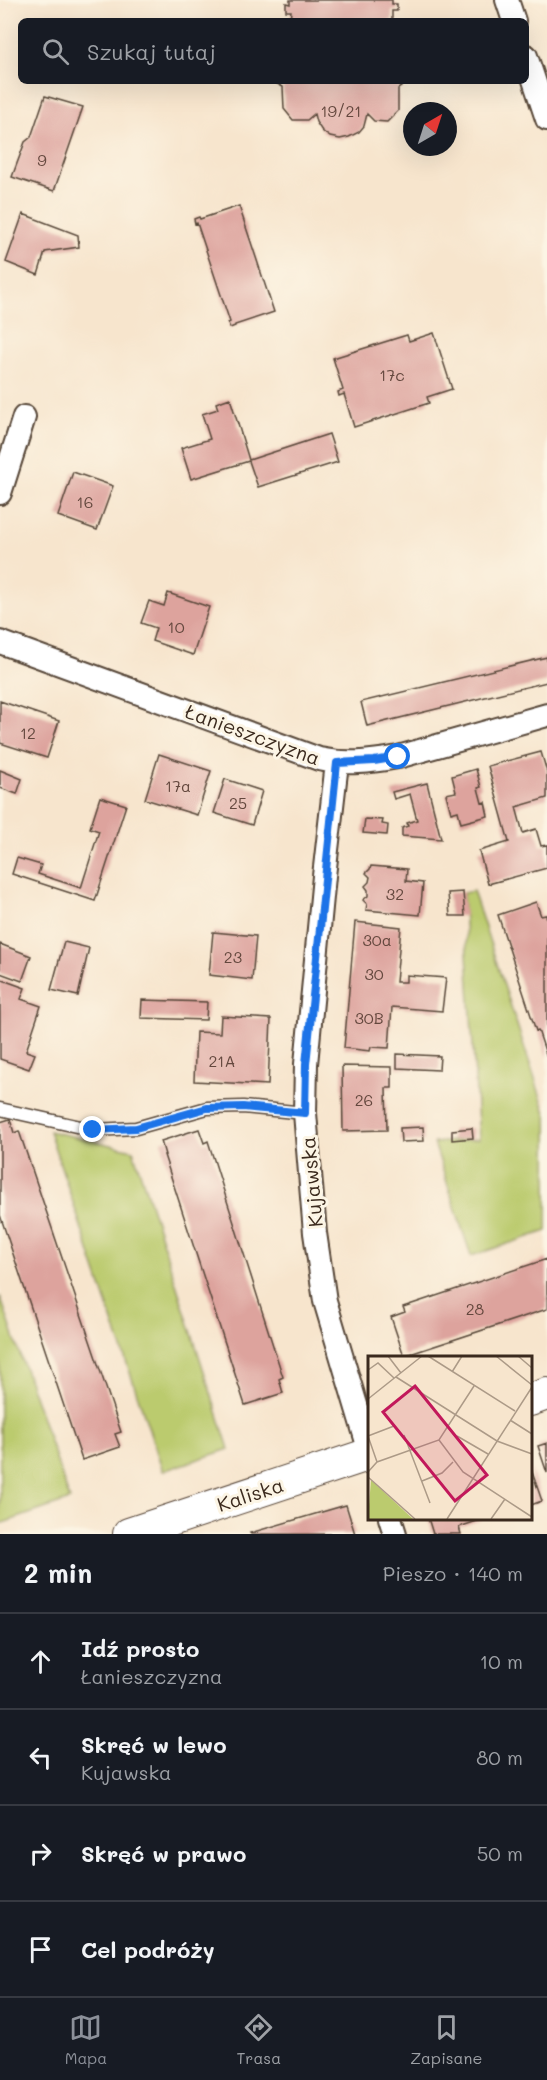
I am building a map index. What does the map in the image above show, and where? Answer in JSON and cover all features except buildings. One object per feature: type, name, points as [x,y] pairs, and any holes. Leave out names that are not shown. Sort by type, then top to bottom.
[{"type":"street","points":[[507,0],[513,18]]},
{"type":"street","points":[[529,65],[547,119]]},
{"type":"street","points":[[0,493],[24,417]]},
{"type":"street","name":"Łanieszczyzna","points":[[0,642],[319,759],[337,763],[398,757],[547,715]]},
{"type":"street","name":"Kujawska","points":[[337,763],[306,1064],[305,1113],[313,1212],[325,1301],[368,1446]]},
{"type":"street","points":[[532,1400],[547,1394]]},
{"type":"street","name":"Kaliska","points":[[129,1534],[368,1454]]},
{"type":"street","points":[[390,1519],[395,1534]]},
{"type":"lane","points":[[0,1109],[93,1130],[136,1128],[207,1108],[243,1107],[305,1113]]},
{"type":"green space","points":[[473,891],[547,1116],[547,1231],[471,1256],[434,1143],[479,1139],[463,893]]},
{"type":"green space","points":[[49,1131],[133,1150],[229,1449],[163,1471]]},
{"type":"green space","points":[[0,1296],[70,1500],[0,1524]]},
{"type":"route","points":[[93,1130],[136,1128],[207,1108],[243,1107],[305,1113],[306,1064],[337,763],[358,763],[398,757]]}]
